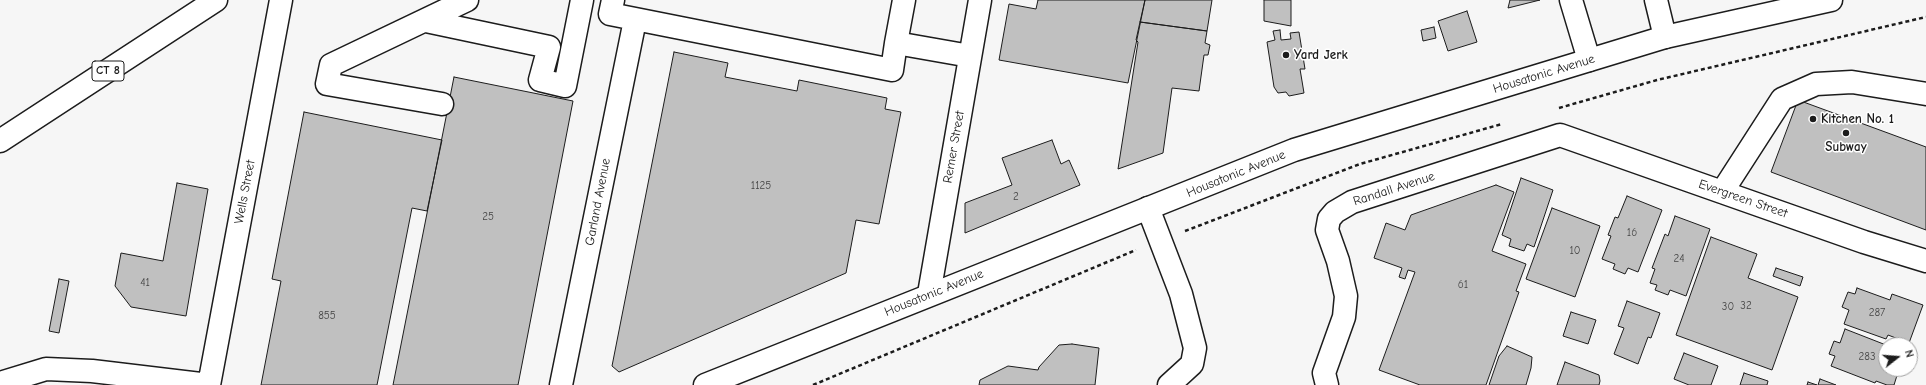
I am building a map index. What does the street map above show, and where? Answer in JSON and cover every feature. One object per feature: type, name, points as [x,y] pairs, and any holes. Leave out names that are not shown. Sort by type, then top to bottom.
[{"type":"main road","name":"CT 8","points":[[0,141],[216,0]]},
{"type":"main road","name":"Wells Street","points":[[209,385],[281,0]]},
{"type":"main road","points":[[442,104],[327,84],[332,65],[467,0]]},
{"type":"main road","points":[[426,20],[549,47],[540,80],[565,86],[582,0]]},
{"type":"main road","points":[[613,0],[610,14],[892,70],[904,0]]},
{"type":"main road","name":"Remer Street","points":[[929,294],[980,0]]},
{"type":"main road","points":[[1571,0],[1589,60]]},
{"type":"main road","points":[[1656,0],[1665,37]]},
{"type":"main road","name":"Housatonic Avenue","points":[[705,385],[929,294],[1294,150],[1665,37],[1785,5],[1831,0]]},
{"type":"main road","name":"Garland Avenue","points":[[561,385],[635,20]]},
{"type":"main road","points":[[896,43],[970,56]]},
{"type":"main road","points":[[1722,192],[1782,99],[1816,84],[1852,82],[1926,94]]},
{"type":"main road","name":"Evergreen Street","points":[[1560,135],[1864,242],[1926,261]]},
{"type":"main road","name":"Randall Avenue","points":[[1327,385],[1324,373],[1344,317],[1346,296],[1338,260],[1327,230],[1329,219],[1335,212],[1352,202],[1560,135]]},
{"type":"main road","points":[[1148,208],[1181,294],[1195,348],[1192,364],[1170,385]]},
{"type":"main road","points":[[0,383],[46,369],[92,371],[209,385]]},
{"type":"building","points":[[1038,0],[1145,0],[1128,83],[999,60],[1009,4],[1036,9]]},
{"type":"building","points":[[1145,0],[1212,0],[1207,31],[1140,22]]},
{"type":"building","points":[[1264,0],[1291,0],[1291,26],[1264,21]]},
{"type":"building","points":[[1510,0],[1540,0],[1508,8]]},
{"type":"building","points":[[1467,11],[1477,42],[1448,51],[1438,21]]},
{"type":"building","points":[[1140,22],[1207,31],[1205,43],[1210,45],[1208,55],[1204,55],[1199,91],[1172,88],[1163,153],[1118,169],[1138,42],[1136,40]]},
{"type":"building","points":[[1434,27],[1436,38],[1423,41],[1421,30]]},
{"type":"building","name":"Yard Jerk","points":[[1280,30],[1281,40],[1291,39],[1290,33],[1299,32],[1305,69],[1300,69],[1304,93],[1289,96],[1286,92],[1278,93],[1274,87],[1267,42],[1275,40],[1273,31]]},
{"type":"building","points":[[674,52],[728,63],[725,77],[797,91],[799,80],[887,98],[885,109],[901,112],[879,224],[856,220],[846,273],[619,372],[612,366]]},
{"type":"building","points":[[454,77],[573,101],[518,385],[393,385]]},
{"type":"building","points":[[1798,100],[1926,147],[1926,230],[1771,172]]},
{"type":"building","points":[[304,112],[442,140],[427,211],[412,208],[377,385],[261,385],[281,281],[272,279]]},
{"type":"building","points":[[1052,140],[1061,164],[1069,160],[1080,185],[965,233],[965,203],[1012,185],[1002,158]]},
{"type":"building","points":[[1521,178],[1553,190],[1534,247],[1527,244],[1524,251],[1509,246],[1511,239],[1502,235]]},
{"type":"building","points":[[177,183],[208,189],[186,316],[131,307],[115,286],[121,253],[163,261]]},
{"type":"building","points":[[1496,185],[1514,192],[1492,251],[1526,264],[1516,291],[1519,292],[1486,385],[1420,385],[1379,370],[1415,272],[1408,270],[1405,279],[1399,277],[1402,268],[1374,258],[1386,223],[1405,230],[1411,215]]},
{"type":"building","points":[[1627,196],[1662,210],[1638,272],[1628,268],[1625,274],[1613,269],[1615,264],[1602,259],[1611,236],[1608,235],[1615,217],[1618,218]]},
{"type":"building","points":[[1552,208],[1600,226],[1575,297],[1526,279]]},
{"type":"building","points":[[1675,216],[1710,229],[1686,296],[1670,290],[1668,295],[1655,290],[1657,285],[1650,283],[1655,269],[1652,268],[1665,234],[1668,236]]},
{"type":"building","points":[[1711,237],[1757,254],[1748,278],[1798,297],[1772,370],[1676,335]]},
{"type":"building","points":[[1776,268],[1803,277],[1800,286],[1773,276]]},
{"type":"building","points":[[59,279],[69,281],[59,333],[49,331]]},
{"type":"building","points":[[1857,288],[1890,300],[1892,294],[1923,305],[1911,337],[1893,337],[1888,335],[1887,337],[1880,337],[1844,324],[1849,310],[1842,307],[1848,292],[1855,294]]},
{"type":"building","points":[[1627,301],[1660,313],[1651,338],[1648,337],[1638,364],[1614,354],[1624,328],[1618,326]]},
{"type":"building","points":[[1571,312],[1596,320],[1588,344],[1563,336]]},
{"type":"building","points":[[1845,329],[1878,342],[1878,377],[1896,377],[1894,385],[1887,385],[1876,381],[1875,383],[1831,366],[1835,356],[1829,354],[1834,341],[1840,343]]},
{"type":"building","points":[[1072,344],[1099,348],[1095,385],[979,385],[980,380],[1008,366],[1038,370],[1059,345]]},
{"type":"building","points":[[1507,346],[1532,357],[1531,368],[1526,385],[1489,385],[1499,356]]},
{"type":"building","points":[[1684,353],[1718,366],[1711,385],[1689,385],[1674,379]]},
{"type":"building","points":[[1565,362],[1599,375],[1599,385],[1557,385]]},
{"type":"building","points":[[1744,373],[1768,381],[1767,385],[1740,385]]},
{"type":"building","points":[[1820,379],[1836,385],[1818,385]]},
{"type":"building","points":[[1808,382],[1817,385],[1807,385]]},
{"type":"place","name":"Yard Jerk","points":[[1286,55]]},
{"type":"place","name":"Kitchen No. 1","points":[[1813,119]]},
{"type":"place","name":"Subway","points":[[1846,133]]}]
